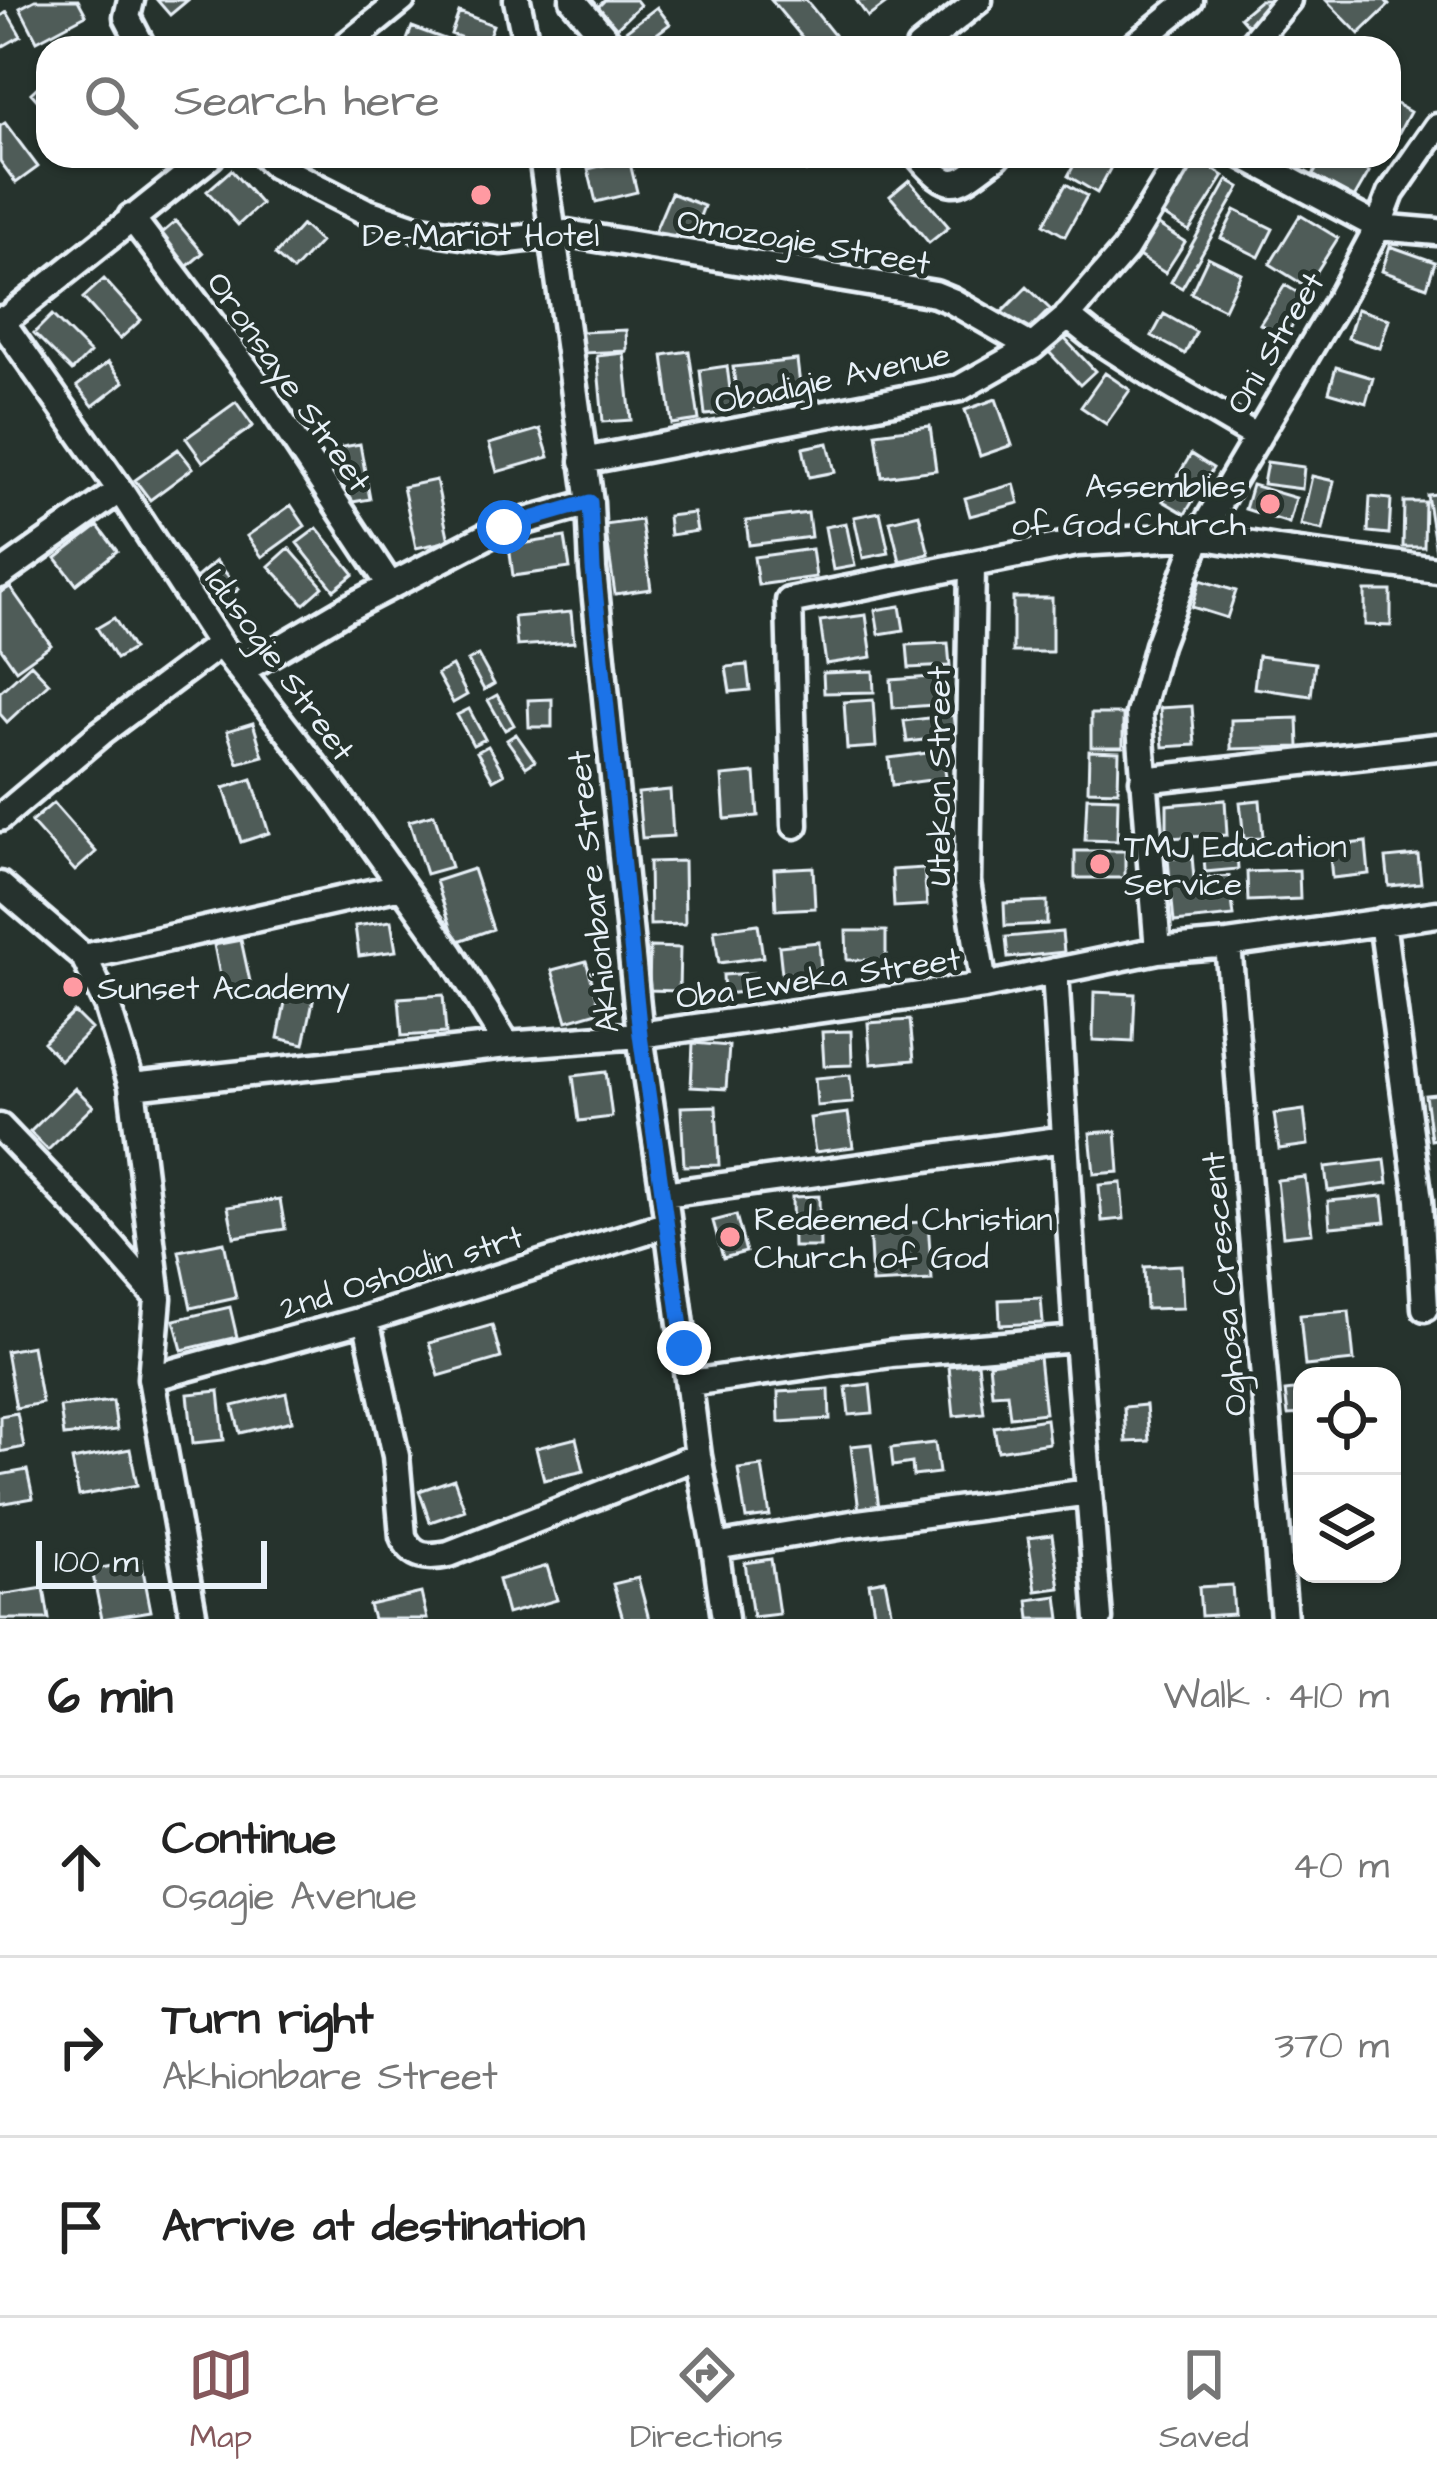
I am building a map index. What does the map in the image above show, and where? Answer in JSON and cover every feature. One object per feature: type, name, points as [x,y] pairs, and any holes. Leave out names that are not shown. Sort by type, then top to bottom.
[{"type":"street","points":[[131,0],[127,17],[137,36]]},
{"type":"street","points":[[358,36],[402,0]]},
{"type":"street","points":[[517,0],[524,36]]},
{"type":"street","points":[[573,0],[604,36]]},
{"type":"street","points":[[934,36],[979,0]]},
{"type":"street","points":[[1146,36],[1190,0]]},
{"type":"street","points":[[1258,36],[1288,0]]},
{"type":"street","name":"Oni Street","points":[[1158,950],[1139,714],[1159,645],[1199,536],[1341,296],[1391,193],[1437,127]]},
{"type":"street","points":[[1,321],[195,168]]},
{"type":"street","name":"Omozogie Street","points":[[280,168],[365,211],[415,228],[501,242],[567,233],[935,294],[1032,347]]},
{"type":"street","name":"Akhionbare Street","points":[[544,168],[590,502],[640,1035],[725,1619]]},
{"type":"street","points":[[929,168],[948,184],[980,168]]},
{"type":"street","name":"Obadigie Avenue","points":[[583,461],[960,388],[1032,347],[1067,316],[1125,250],[1175,168]]},
{"type":"street","points":[[1267,168],[1378,227],[1437,232]]},
{"type":"street","name":"Oronsaye Street","points":[[131,217],[254,379],[390,585]]},
{"type":"street","points":[[1067,316],[1159,379],[1256,436]]},
{"type":"street","name":"Idusogie Street","points":[[1,321],[120,490],[220,644],[338,796],[451,954],[507,1045]]},
{"type":"street","points":[[0,574],[120,490]]},
{"type":"street","points":[[241,671],[390,585],[504,527],[590,502]]},
{"type":"street","points":[[795,825],[789,602],[1077,542],[1199,536],[1437,570]]},
{"type":"street","name":"Utekon Street","points":[[972,565],[968,882],[984,986]]},
{"type":"street","points":[[0,818],[101,733],[220,644]]},
{"type":"street","points":[[1143,780],[1437,747]]},
{"type":"street","points":[[84,957],[400,886],[394,876]]},
{"type":"street","points":[[0,885],[84,957],[107,1005],[132,1086],[158,1298],[152,1378],[194,1619]]},
{"type":"street","name":"Oba Eweka Street","points":[[132,1086],[640,1035],[984,986],[1158,950],[1437,914]]},
{"type":"street","points":[[1382,920],[1417,1180],[1425,1308]]},
{"type":"street","name":"Oghosa Crescent","points":[[1228,944],[1284,1619]]},
{"type":"street","points":[[1055,971],[1099,1619]]},
{"type":"street","points":[[0,1127],[158,1298]]},
{"type":"street","points":[[664,1194],[1065,1138]]},
{"type":"street","name":"2nd Oshodin strt","points":[[152,1378],[366,1319],[668,1224]]},
{"type":"street","points":[[366,1319],[396,1456],[403,1536],[415,1553],[449,1554],[698,1456]]},
{"type":"street","points":[[690,1382],[892,1354],[1077,1339]]},
{"type":"street","points":[[715,1547],[1089,1492]]},
{"type":"building","points":[[35,0],[78,0],[86,15],[36,39],[20,8]]},
{"type":"building","points":[[157,0],[188,0],[170,15]]},
{"type":"building","points":[[605,0],[636,0],[640,5],[610,34],[591,14]]},
{"type":"building","points":[[771,0],[806,0],[835,36],[801,36]]},
{"type":"building","points":[[856,0],[891,0],[868,17]]},
{"type":"building","points":[[1260,0],[1278,0],[1247,25],[1240,17]]},
{"type":"building","points":[[1326,0],[1385,0],[1389,5],[1359,34]]},
{"type":"building","points":[[657,7],[670,24],[654,36],[619,36]]},
{"type":"building","points":[[7,12],[21,36],[0,48],[0,17]]},
{"type":"building","points":[[459,12],[493,25],[489,36],[451,34]]},
{"type":"building","points":[[412,27],[436,36],[409,36]]},
{"type":"building","points":[[1401,107],[1410,112],[1401,129]]},
{"type":"building","points":[[5,123],[36,164],[16,183],[0,161],[0,126]]},
{"type":"building","points":[[631,168],[637,192],[596,202],[588,169]]},
{"type":"building","points":[[1072,168],[1111,168],[1097,193],[1068,176]]},
{"type":"building","points":[[1184,168],[1211,168],[1224,176],[1189,231],[1157,211]]},
{"type":"building","points":[[1317,168],[1369,172],[1354,198],[1313,175]]},
{"type":"building","points":[[231,170],[261,204],[238,225],[207,191]]},
{"type":"building","points":[[909,180],[949,227],[929,243],[890,196]]},
{"type":"building","points":[[1228,180],[1240,187],[1182,288],[1171,282]]},
{"type":"building","points":[[1066,184],[1087,196],[1065,236],[1044,224]]},
{"type":"building","points":[[671,193],[704,206],[687,250],[653,236]]},
{"type":"building","points":[[1235,210],[1273,229],[1259,257],[1221,238]]},
{"type":"building","points":[[1300,215],[1338,238],[1307,287],[1270,264]]},
{"type":"building","points":[[1151,220],[1185,242],[1165,273],[1131,251]]},
{"type":"building","points":[[176,221],[203,253],[182,271],[155,239]]},
{"type":"building","points":[[302,225],[320,242],[293,271],[275,255]]},
{"type":"building","points":[[1390,246],[1435,262],[1427,287],[1382,271]]},
{"type":"building","points":[[1208,257],[1241,273],[1224,309],[1191,293]]},
{"type":"building","points":[[104,279],[141,320],[120,339],[83,298]]},
{"type":"building","points":[[1285,285],[1308,299],[1284,339],[1260,324]]},
{"type":"building","points":[[1027,287],[1050,309],[1019,340],[996,318]]},
{"type":"building","points":[[1357,309],[1389,319],[1380,348],[1348,338]]},
{"type":"building","points":[[1164,314],[1196,332],[1185,354],[1152,336]]},
{"type":"building","points":[[52,315],[90,353],[72,371],[34,333]]},
{"type":"building","points":[[626,330],[627,351],[583,353],[581,332]]},
{"type":"building","points":[[1063,337],[1095,371],[1080,385],[1048,351]]},
{"type":"building","points":[[689,351],[699,420],[672,424],[663,355]]},
{"type":"building","points":[[624,353],[631,420],[603,422],[597,356]]},
{"type":"building","points":[[797,360],[802,402],[738,409],[733,367]]},
{"type":"building","points":[[108,362],[124,382],[93,406],[77,386]]},
{"type":"building","points":[[727,366],[733,412],[705,415],[700,370]]},
{"type":"building","points":[[1336,367],[1373,378],[1366,403],[1329,392]]},
{"type":"building","points":[[1105,373],[1130,390],[1106,424],[1081,407]]},
{"type":"building","points":[[996,399],[1012,445],[980,456],[965,410]]},
{"type":"building","points":[[236,402],[253,426],[203,462],[186,438]]},
{"type":"building","points":[[930,426],[936,470],[882,477],[876,433]]},
{"type":"building","points":[[540,429],[549,457],[497,472],[489,444]]},
{"type":"building","points":[[828,443],[835,472],[809,477],[803,448]]},
{"type":"building","points":[[360,444],[370,499],[341,504],[331,449]]},
{"type":"building","points":[[178,449],[193,468],[150,500],[135,480]]},
{"type":"building","points":[[1191,454],[1213,468],[1185,514],[1163,501]]},
{"type":"building","points":[[1267,462],[1304,467],[1302,489],[1263,484]]},
{"type":"building","points":[[1312,476],[1334,481],[1323,530],[1301,525]]},
{"type":"building","points":[[436,480],[449,541],[416,548],[403,487]]},
{"type":"building","points":[[1014,484],[1019,503],[970,516],[965,498]]},
{"type":"building","name":"Assemblies of God Church","points":[[1252,485],[1296,498],[1289,523],[1245,509]]},
{"type":"building","points":[[1437,494],[1437,551],[1436,551],[1427,495]]},
{"type":"building","points":[[1370,497],[1391,499],[1389,534],[1368,532]]},
{"type":"building","points":[[1404,502],[1425,502],[1424,547],[1403,547]]},
{"type":"building","points":[[291,505],[305,526],[262,557],[247,536]]},
{"type":"building","points":[[880,512],[889,553],[863,558],[854,517]]},
{"type":"building","points":[[694,513],[697,531],[670,535],[668,516]]},
{"type":"building","points":[[808,513],[811,537],[749,545],[746,521]]},
{"type":"building","points":[[919,514],[929,554],[900,561],[890,521]]},
{"type":"building","points":[[641,520],[651,589],[615,594],[605,525]]},
{"type":"building","points":[[846,523],[855,566],[833,570],[825,527]]},
{"type":"building","points":[[98,526],[117,551],[76,584],[56,558]]},
{"type":"building","points":[[317,528],[354,574],[334,590],[297,543]]},
{"type":"building","points":[[565,537],[570,568],[513,576],[509,546]]},
{"type":"building","points":[[289,548],[323,587],[304,604],[269,566]]},
{"type":"building","points":[[812,549],[816,577],[758,585],[754,557]]},
{"type":"building","points":[[216,561],[239,589],[219,606],[196,578]]},
{"type":"building","points":[[1200,580],[1236,591],[1227,618],[1192,607]]},
{"type":"building","points":[[10,587],[51,645],[16,670],[0,647],[0,593]]},
{"type":"building","points":[[1365,591],[1391,591],[1391,626],[1365,625]]},
{"type":"building","points":[[1013,598],[1052,598],[1052,652],[1013,652]]},
{"type":"building","points":[[900,606],[904,630],[879,634],[875,610]]},
{"type":"building","points":[[571,612],[574,642],[517,646],[514,617]]},
{"type":"building","points":[[866,615],[872,657],[826,664],[820,621]]},
{"type":"building","points":[[114,618],[133,649],[116,659],[97,628]]},
{"type":"building","points":[[948,643],[950,666],[909,668],[907,645]]},
{"type":"building","points":[[478,655],[494,684],[484,690],[468,661]]},
{"type":"building","points":[[1258,656],[1315,663],[1311,696],[1254,688]]},
{"type":"building","points":[[31,664],[49,683],[7,722],[0,714],[0,692]]},
{"type":"building","points":[[747,665],[750,690],[730,692],[726,667]]},
{"type":"building","points":[[452,666],[467,695],[453,703],[437,674]]},
{"type":"building","points":[[873,671],[874,692],[824,693],[823,673]]},
{"type":"building","points":[[944,676],[947,704],[893,708],[891,680]]},
{"type":"building","points":[[497,695],[514,725],[505,730],[488,700]]},
{"type":"building","points":[[552,699],[552,727],[529,727],[528,700]]},
{"type":"building","points":[[873,700],[876,747],[847,749],[844,702]]},
{"type":"building","points":[[1192,706],[1195,745],[1163,747],[1160,708]]},
{"type":"building","points":[[469,709],[485,739],[473,745],[457,715]]},
{"type":"building","points":[[1091,714],[1123,714],[1123,747],[1091,747]]},
{"type":"building","points":[[953,715],[956,736],[907,742],[904,721]]},
{"type":"building","points":[[1298,718],[1299,747],[1231,749],[1231,720]]},
{"type":"building","points":[[253,723],[263,756],[238,763],[227,731]]},
{"type":"building","points":[[516,734],[535,761],[526,767],[507,740]]},
{"type":"building","points":[[488,746],[504,774],[493,780],[477,752]]},
{"type":"building","points":[[943,751],[946,778],[892,785],[889,758]]},
{"type":"building","points":[[1089,751],[1119,752],[1118,791],[1088,790]]},
{"type":"building","points":[[755,773],[758,816],[725,819],[722,776]]},
{"type":"building","points":[[252,779],[269,833],[241,842],[224,788]]},
{"type":"building","points":[[670,790],[673,836],[642,838],[638,793]]},
{"type":"building","points":[[1087,797],[1118,798],[1117,841],[1085,840]]},
{"type":"building","points":[[1225,800],[1227,835],[1167,838],[1167,805]]},
{"type":"building","points":[[1260,800],[1263,838],[1244,839],[1240,802]]},
{"type":"building","points":[[53,803],[96,852],[75,871],[31,822]]},
{"type":"building","points":[[434,814],[451,867],[426,874],[409,821]]},
{"type":"building","points":[[1366,842],[1369,874],[1332,878],[1329,846]]},
{"type":"building","name":"TMJ Education Service","points":[[1075,851],[1125,851],[1125,878],[1075,878]]},
{"type":"building","points":[[1237,853],[1238,869],[1205,872],[1204,856]]},
{"type":"building","points":[[1418,855],[1421,883],[1389,886],[1386,858]]},
{"type":"building","points":[[1192,856],[1194,879],[1229,876],[1234,916],[1174,922],[1168,859]]},
{"type":"building","points":[[684,861],[685,924],[650,925],[649,862]]},
{"type":"building","points":[[813,867],[815,908],[776,910],[774,869]]},
{"type":"building","points":[[924,868],[927,905],[894,907],[892,870]]},
{"type":"building","points":[[473,869],[493,929],[456,942],[436,881]]},
{"type":"building","points":[[1299,870],[1300,899],[1248,901],[1247,872]]},
{"type":"building","points":[[1047,901],[1047,924],[1005,926],[1004,903]]},
{"type":"building","points":[[391,921],[396,951],[359,956],[355,926]]},
{"type":"building","points":[[758,924],[763,957],[719,963],[714,930]]},
{"type":"building","points":[[846,931],[886,931],[886,960],[847,960]]},
{"type":"building","points":[[1062,932],[1064,952],[1008,958],[1006,937]]},
{"type":"building","points":[[241,940],[251,986],[223,991],[214,945]]},
{"type":"building","points":[[819,942],[821,971],[782,974],[779,946]]},
{"type":"building","points":[[650,947],[680,948],[679,991],[649,990]]},
{"type":"building","points":[[586,961],[601,1011],[567,1021],[552,970]]},
{"type":"building","points":[[753,973],[754,991],[724,994],[723,975]]},
{"type":"building","points":[[288,987],[315,992],[304,1044],[278,1038]]},
{"type":"building","points":[[1094,992],[1135,994],[1133,1042],[1093,1040]]},
{"type":"building","points":[[443,995],[446,1033],[402,1036],[399,998]]},
{"type":"building","points":[[74,1012],[91,1029],[60,1060],[43,1042]]},
{"type":"building","points":[[910,1020],[914,1060],[871,1064],[868,1023]]},
{"type":"building","points":[[851,1031],[852,1065],[824,1066],[822,1032]]},
{"type":"building","points":[[693,1043],[729,1046],[726,1089],[691,1087]]},
{"type":"building","points":[[606,1072],[612,1117],[579,1121],[573,1076]]},
{"type":"building","points":[[850,1075],[853,1103],[817,1106],[815,1078]]},
{"type":"building","points":[[75,1088],[93,1106],[48,1150],[30,1132]]},
{"type":"building","points":[[1437,1094],[1437,1139],[1431,1140],[1425,1095]]},
{"type":"building","points":[[716,1106],[719,1165],[684,1166],[681,1107]]},
{"type":"building","points":[[1304,1110],[1308,1145],[1279,1149],[1274,1114]]},
{"type":"building","points":[[848,1113],[853,1147],[815,1152],[810,1118]]},
{"type":"building","points":[[1116,1131],[1119,1172],[1094,1174],[1090,1133]]},
{"type":"building","points":[[1385,1160],[1388,1183],[1328,1191],[1325,1167]]},
{"type":"building","points":[[1305,1177],[1312,1233],[1283,1236],[1277,1180]]},
{"type":"building","points":[[1121,1183],[1124,1219],[1102,1221],[1099,1185]]},
{"type":"building","points":[[819,1196],[820,1247],[793,1247],[792,1197]]},
{"type":"building","points":[[1383,1196],[1386,1222],[1330,1227],[1328,1201]]},
{"type":"building","points":[[280,1199],[285,1229],[234,1237],[228,1207]]},
{"type":"building","name":"Redeemed Christian Church of God","points":[[736,1215],[746,1252],[723,1258],[713,1221]]},
{"type":"building","points":[[928,1222],[932,1280],[872,1283],[869,1224]]},
{"type":"building","points":[[224,1242],[236,1298],[191,1308],[179,1251]]},
{"type":"building","points":[[1181,1265],[1183,1308],[1146,1309],[1144,1267]]},
{"type":"building","points":[[1041,1298],[1043,1323],[1000,1325],[999,1300]]},
{"type":"building","points":[[230,1307],[237,1337],[182,1350],[174,1320]]},
{"type":"building","points":[[1349,1311],[1354,1361],[1305,1366],[1300,1315]]},
{"type":"building","points":[[492,1325],[501,1358],[439,1376],[429,1343]]},
{"type":"building","points":[[32,1346],[42,1403],[16,1408],[6,1351]]},
{"type":"building","points":[[1039,1357],[1045,1413],[1010,1417],[1007,1393],[992,1394],[989,1363]]},
{"type":"building","points":[[978,1363],[984,1413],[954,1416],[949,1366]]},
{"type":"building","points":[[870,1384],[873,1413],[849,1415],[846,1387]]},
{"type":"building","points":[[829,1389],[830,1419],[779,1422],[778,1392]]},
{"type":"building","points":[[1293,1390],[1293,1415],[1288,1415],[1285,1391]]},
{"type":"building","points":[[219,1391],[224,1440],[193,1443],[188,1394]]},
{"type":"building","points":[[286,1393],[292,1421],[240,1433],[233,1406]]},
{"type":"building","points":[[113,1401],[117,1430],[64,1436],[60,1407]]},
{"type":"building","points":[[1146,1405],[1149,1441],[1126,1442],[1124,1407]]},
{"type":"building","points":[[17,1413],[24,1447],[0,1452],[0,1416]]},
{"type":"building","points":[[1046,1419],[1049,1443],[998,1451],[994,1427]]},
{"type":"building","points":[[576,1438],[584,1471],[544,1480],[536,1448]]},
{"type":"building","points":[[935,1443],[939,1473],[913,1476],[912,1463],[893,1466],[891,1448]]},
{"type":"building","points":[[871,1444],[879,1508],[859,1511],[851,1446]]},
{"type":"building","points":[[130,1449],[137,1485],[79,1496],[72,1460]]},
{"type":"building","points":[[762,1466],[770,1516],[746,1519],[738,1469]]},
{"type":"building","points":[[27,1470],[33,1498],[0,1504],[0,1475]]},
{"type":"building","points":[[454,1479],[465,1510],[430,1522],[419,1491]]},
{"type":"building","points":[[1052,1535],[1060,1588],[1036,1591],[1028,1538]]},
{"type":"building","points":[[771,1559],[779,1614],[753,1617],[745,1563]]},
{"type":"building","points":[[141,1560],[151,1611],[102,1619],[92,1570]]},
{"type":"building","points":[[547,1566],[557,1600],[507,1614],[498,1580]]},
{"type":"building","points":[[638,1578],[649,1619],[623,1619],[613,1584]]},
{"type":"building","points":[[885,1580],[892,1615],[875,1618],[869,1583]]},
{"type":"building","points":[[1232,1585],[1234,1614],[1201,1616],[1199,1587]]},
{"type":"building","points":[[44,1588],[49,1619],[0,1619],[0,1595]]},
{"type":"building","points":[[421,1593],[427,1619],[373,1619],[369,1605]]},
{"type":"building","points":[[1057,1596],[1060,1619],[1030,1619],[1028,1600]]},
{"type":"place","name":"De-Mariot Hotel","points":[[481,195]]},
{"type":"place","name":"Assemblies of God Church","points":[[1270,504]]},
{"type":"place","name":"TMJ Education Service","points":[[1100,864]]},
{"type":"place","name":"Sunset Academy","points":[[73,987]]},
{"type":"place","name":"Redeemed Christian Church of God","points":[[730,1237]]},
{"type":"route","points":[[504,527],[590,502],[640,1035],[684,1348]]}]
